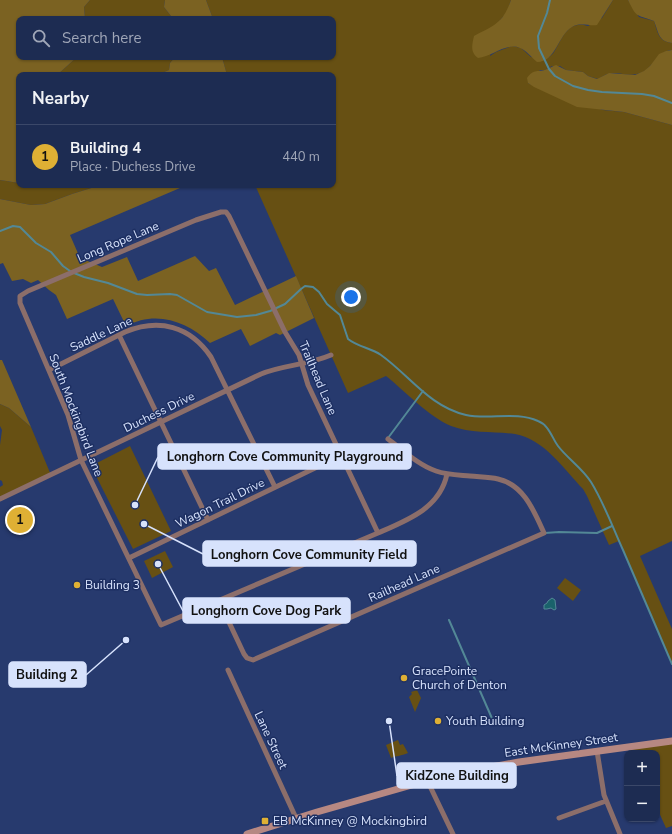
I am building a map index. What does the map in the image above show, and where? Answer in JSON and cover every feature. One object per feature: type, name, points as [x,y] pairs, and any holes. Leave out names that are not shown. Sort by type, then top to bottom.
[{"type":"main road","name":"East McKinney Street","points":[[247,834],[296,818],[427,780],[510,763],[672,741]]},
{"type":"street","name":"Long Rope Lane","points":[[20,296],[23,293],[196,220],[221,212],[226,212]]},
{"type":"street","name":"Trailhead Lane","points":[[226,212],[285,332],[298,351],[308,385],[378,533]]},
{"type":"street","name":"South Mockingbird Lane","points":[[20,296],[20,303],[68,415],[81,460],[161,625],[219,601]]},
{"type":"street","name":"Saddle Lane","points":[[49,370],[132,330],[148,325],[166,326],[181,332],[196,340],[207,351],[215,364],[275,487]]},
{"type":"street","points":[[119,336],[208,520]]},
{"type":"street","name":"Duchess Drive","points":[[0,499],[269,370],[317,361],[331,355]]},
{"type":"street","points":[[219,601],[408,520],[426,508],[439,495],[447,474],[435,471],[419,462],[388,439]]},
{"type":"street","name":"Wagon Trail Drive","points":[[129,558],[342,455]]},
{"type":"street","name":"Railhead Lane","points":[[219,601],[247,658],[250,660],[256,659],[544,533],[532,507],[514,486],[497,478],[447,474]]},
{"type":"street","name":"Lane Street","points":[[228,670],[296,818]]},
{"type":"street","points":[[597,751],[603,791],[620,834]]},
{"type":"street","points":[[427,780],[453,834]]},
{"type":"street","points":[[559,818],[606,801]]},
{"type":"shaded area","points":[[0,0],[90,0],[84,7],[85,16],[16,16],[16,60],[74,60],[60,72],[16,72],[16,183],[0,180]]},
{"type":"shaded area","points":[[90,0],[165,0],[164,7],[171,16],[85,16],[84,7]]},
{"type":"shaded area","points":[[165,0],[206,0],[212,16],[171,16],[164,7]]},
{"type":"shaded area","points":[[206,0],[511,0],[507,12],[497,24],[490,56],[512,46],[521,48],[531,57],[545,60],[553,53],[563,36],[570,28],[581,25],[588,26],[602,18],[613,0],[628,0],[639,17],[654,21],[659,36],[667,42],[672,43],[672,50],[663,53],[647,69],[638,74],[630,75],[610,73],[598,79],[588,76],[583,72],[566,70],[560,66],[552,66],[545,70],[540,70],[528,83],[553,95],[603,110],[624,112],[672,125],[672,541],[640,556],[672,629],[672,664],[619,541],[609,545],[583,489],[561,464],[544,448],[525,437],[515,434],[459,429],[442,422],[386,376],[348,393],[256,188],[336,188],[336,72],[226,72],[223,60],[336,60],[336,16],[212,16]]},
{"type":"shaded area","points":[[511,0],[613,0],[597,25],[581,24],[572,27],[563,36],[549,58],[543,61],[537,62],[524,50],[515,47],[504,48],[478,58],[475,56],[473,51],[472,45],[474,36],[488,29],[501,19],[505,14]]},
{"type":"shaded area","points":[[628,0],[672,0],[672,43],[661,38],[654,21],[637,15]]},
{"type":"shaded area","points":[[672,50],[672,125],[624,112],[577,107],[528,83],[527,78],[532,73],[556,65],[566,70],[583,72],[588,76],[597,79],[609,73],[635,75],[644,71],[650,66],[659,54]]},
{"type":"shaded area","points":[[74,60],[172,60],[170,63],[169,70],[164,72],[60,72]]},
{"type":"shaded area","points":[[172,60],[223,60],[226,72],[164,72],[169,70],[170,63]]},
{"type":"shaded area","points":[[0,180],[16,183],[16,188],[91,188],[45,204],[31,205],[0,199]]},
{"type":"shaded area","points":[[91,188],[180,188],[70,235],[80,258],[102,267],[127,257],[138,281],[195,256],[209,271],[216,268],[235,305],[296,276],[314,318],[280,335],[276,333],[250,346],[241,329],[210,343],[191,329],[171,320],[149,319],[137,321],[126,326],[113,299],[67,319],[56,295],[38,280],[31,283],[23,279],[12,281],[3,263],[0,264],[0,199],[31,205],[45,204]]},
{"type":"shaded area","points":[[0,360],[2,360],[31,427],[9,408],[0,404]]},
{"type":"shaded area","points":[[0,404],[9,408],[31,427],[51,475],[0,499],[0,487],[3,485],[2,481],[0,480],[0,445],[2,430],[0,426]]},
{"type":"shaded area","points":[[130,446],[171,531],[133,549],[91,466]]},
{"type":"shaded area","points":[[165,551],[173,567],[152,578],[144,561]]},
{"type":"shaded area","points":[[565,578],[581,590],[573,601],[557,588]]},
{"type":"shaded area","points":[[552,598],[555,600],[556,609],[544,609],[544,605]]},
{"type":"shaded area","points":[[417,690],[421,698],[415,712],[409,697],[412,694],[411,692]]},
{"type":"shaded area","points":[[398,740],[400,745],[403,744],[408,753],[391,758],[386,745]]},
{"type":"shaded area","points":[[672,741],[672,826],[666,828],[660,815],[660,750],[630,750],[629,747]]},
{"type":"waterway","points":[[550,0],[547,13],[538,36],[539,48],[549,69],[555,76],[573,86],[588,90],[642,94],[654,96],[672,103]]},
{"type":"waterway","points":[[0,231],[13,226],[20,227],[36,243],[51,252],[63,266],[70,271]]},
{"type":"waterway","points":[[74,273],[108,283],[137,294],[177,295],[207,312],[237,317],[256,315],[270,311],[285,304],[305,286],[313,287],[319,292],[327,304],[340,315],[348,339],[381,355],[420,390],[441,405],[466,415],[484,417],[512,416],[530,418],[542,423],[548,429],[558,446],[583,472],[596,490],[672,664]]},
{"type":"waterway","points":[[388,438],[423,391]]},
{"type":"waterway","points":[[545,533],[597,533],[612,526]]},
{"type":"waterway","points":[[449,620],[494,723]]},
{"type":"place","name":"Longhorn Cove Community Playground","points":[[135,505]]},
{"type":"place","name":"Building 4","points":[[20,520]]},
{"type":"place","name":"Longhorn Cove Community Field","points":[[144,524]]},
{"type":"place","name":"Longhorn Cove Dog Park","points":[[158,564]]},
{"type":"place","name":"Building 3","points":[[77,585]]},
{"type":"place","name":"Building 2","points":[[126,640]]},
{"type":"place","name":"GracePointe Church of Denton","points":[[404,678]]},
{"type":"place","name":"KidZone Building","points":[[389,721]]},
{"type":"place","name":"Youth Building","points":[[438,721]]},
{"type":"place","name":"EB McKinney @ Mockingbird","points":[[265,821]]}]
